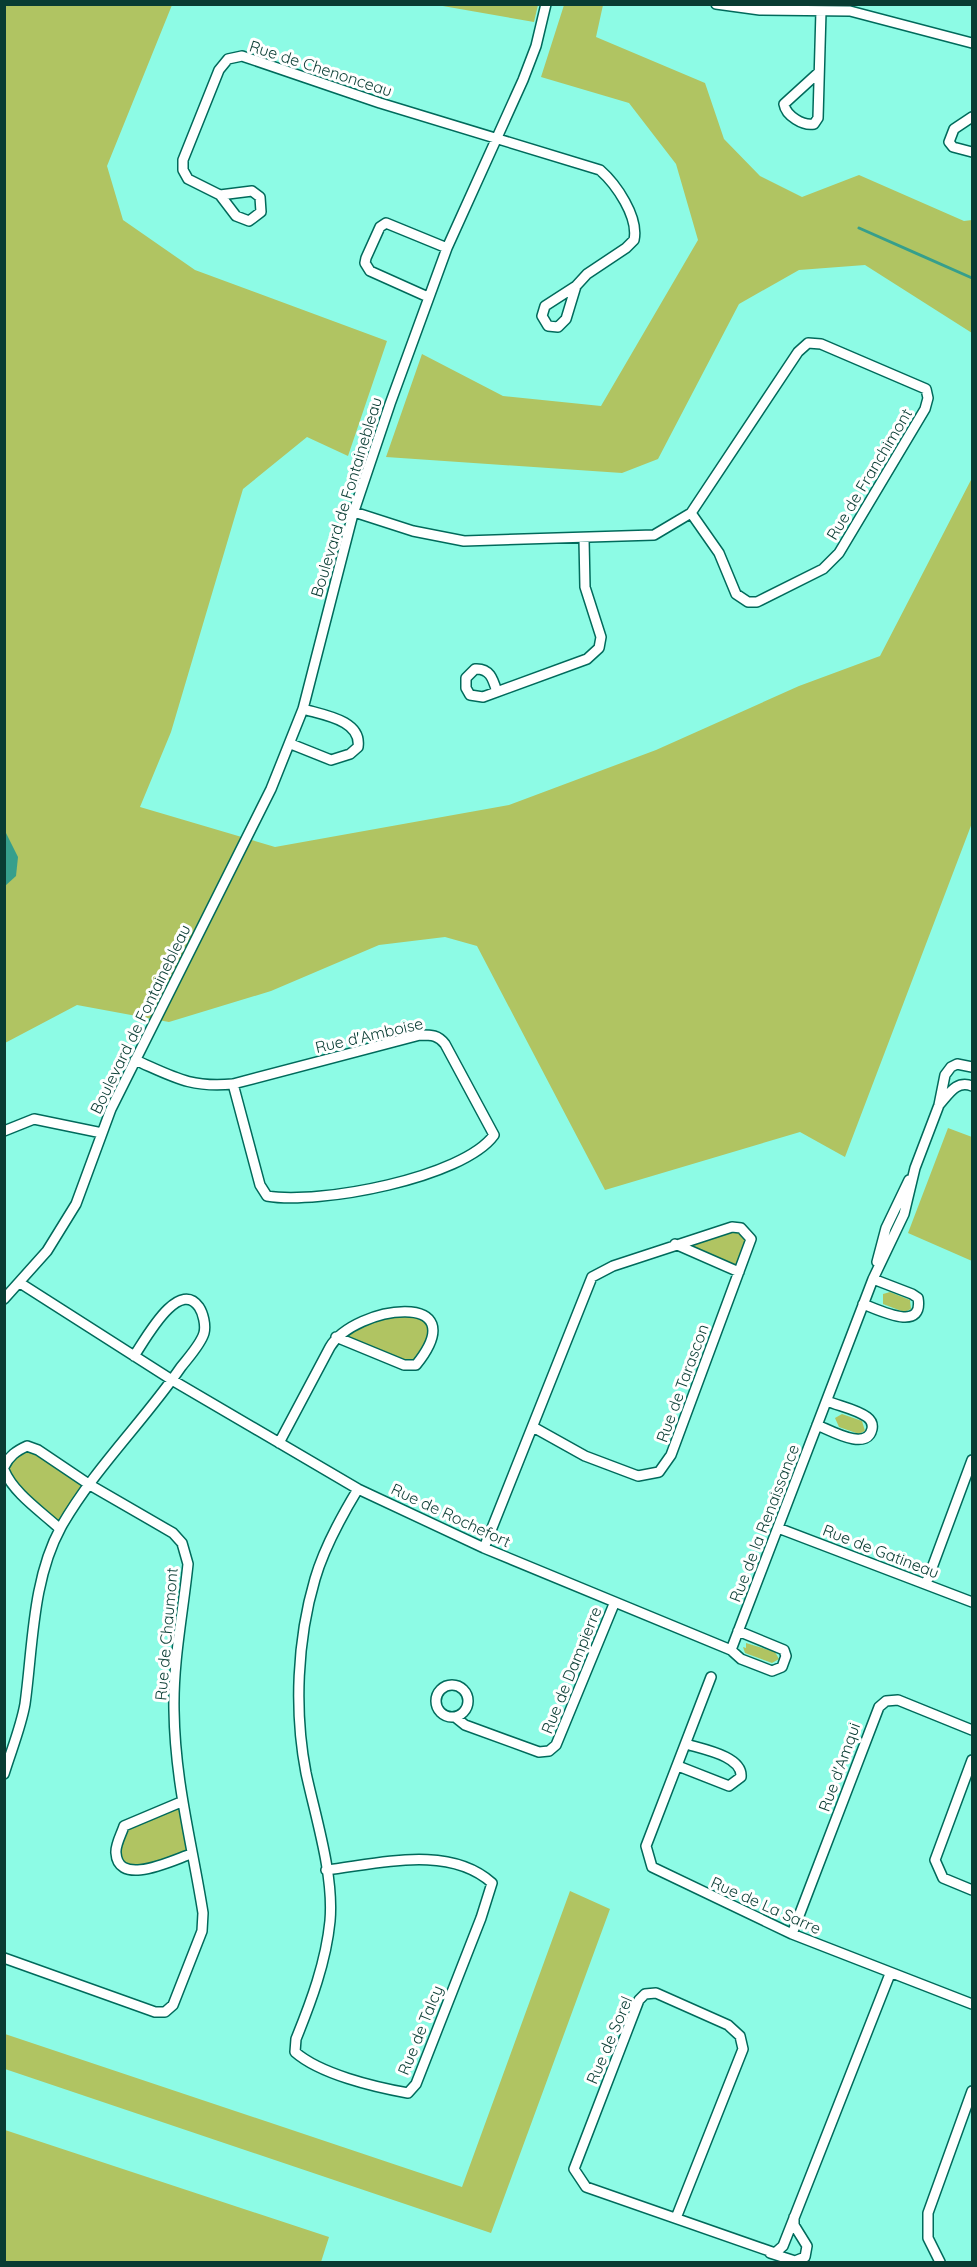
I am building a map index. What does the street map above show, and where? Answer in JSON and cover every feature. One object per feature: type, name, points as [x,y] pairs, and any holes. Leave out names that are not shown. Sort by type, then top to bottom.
[{"type":"street","name":"Boulevard de Fontainebleau","points":[[4,1299],[47,1251],[76,1204],[102,1133],[135,1060],[271,789],[291,744],[303,709],[354,512],[428,297],[447,248],[498,138],[536,46],[546,4]]},
{"type":"street","points":[[716,4],[760,10],[856,12],[972,43]]},
{"type":"street","points":[[818,73],[786,99],[784,104],[789,115],[808,125],[814,124],[818,118],[821,11]]},
{"type":"street","name":"Rue de Chenonceau","points":[[220,195],[252,191],[260,198],[261,212],[254,219],[240,219],[220,195],[188,179],[183,170],[183,160],[219,70],[232,57],[242,56],[380,103],[498,138]]},
{"type":"street","points":[[972,117],[954,129],[949,142],[953,147],[972,152]]},
{"type":"street","points":[[498,138],[596,167],[610,180],[622,199],[634,226],[634,240],[587,274],[576,286],[545,306],[542,316],[548,326],[558,327],[566,320],[576,286]]},
{"type":"street","points":[[428,297],[372,273],[367,267],[366,258],[380,227],[386,223],[447,248]]},
{"type":"street","name":"Rue de Franchimont","points":[[354,512],[413,531],[452,540],[647,536],[664,530],[691,513],[798,352],[808,343],[821,344],[926,389],[928,398],[925,409],[839,553],[823,569],[757,602],[748,602],[736,594],[719,554],[691,513]]},
{"type":"street","points":[[497,692],[587,659],[600,648],[601,637],[585,587],[584,539]]},
{"type":"street","points":[[291,744],[331,760],[350,754],[358,747],[357,736],[351,726],[303,709]]},
{"type":"street","name":"Rue d'Amboise","points":[[135,1060],[187,1083],[208,1086],[233,1084],[420,1035],[432,1035],[440,1037],[445,1044],[494,1135],[486,1146],[470,1156],[403,1181],[362,1191],[280,1198],[267,1196],[260,1185],[233,1084]]},
{"type":"street","name":"Rue de la Renaissance","points":[[731,1650],[873,1279],[886,1228],[915,1168],[939,1105],[942,1083],[949,1069],[957,1064],[972,1067]]},
{"type":"street","name":"Rue de la Renaissance","points":[[939,1105],[956,1086],[964,1084],[972,1086]]},
{"type":"street","points":[[4,1131],[34,1119],[102,1133]]},
{"type":"street","name":"Rue de Tarascon","points":[[484,1548],[592,1277],[613,1266],[732,1227],[741,1228],[752,1239],[672,1455],[659,1472],[638,1476],[585,1456],[533,1427]]},
{"type":"street","points":[[675,1244],[739,1272]]},
{"type":"street","points":[[863,1304],[904,1318],[913,1316],[918,1308],[918,1298],[912,1294],[873,1279]]},
{"type":"street","name":"Rue de Rochefort","points":[[20,1283],[172,1380],[358,1489],[484,1548],[614,1604],[731,1650]]},
{"type":"street","points":[[4,1774],[24,1707],[37,1600],[60,1528],[204,1334],[198,1306],[190,1300],[179,1299],[169,1305],[134,1356]]},
{"type":"street","points":[[279,1443],[336,1336],[364,1319],[410,1311],[424,1314],[431,1321],[434,1331],[427,1351],[416,1365],[404,1365],[336,1336]]},
{"type":"street","points":[[818,1425],[858,1440],[866,1438],[872,1431],[872,1425],[867,1417],[827,1401]]},
{"type":"street","name":"Rue de Chaumont","points":[[4,1958],[155,2012],[165,2012],[172,2005],[202,1931],[203,1913],[181,1802],[174,1708],[177,1650],[188,1564],[187,1553],[173,1533],[90,1485],[38,1450],[27,1446],[8,1458],[4,1468],[8,1478],[60,1528]]},
{"type":"street","points":[[926,1584],[969,1482],[972,1460]]},
{"type":"street","name":"Rue de Talcy","points":[[326,1870],[424,1859],[470,1867],[492,1883],[482,1918],[416,2084],[408,2093],[387,2090],[307,2063],[295,2052],[296,2039],[323,1959],[328,1931],[330,1893],[301,1735],[299,1696],[304,1640],[315,1579],[341,1518],[358,1489]]},
{"type":"street","name":"Rue de Gatineau","points":[[778,1527],[972,1602]]},
{"type":"street","name":"Rue de Dampierre","points":[[455,1717],[465,1725],[540,1752],[549,1751],[556,1745],[614,1604]]},
{"type":"street","points":[[731,1650],[741,1659],[772,1671],[779,1670],[785,1662],[786,1654],[782,1649],[738,1631]]},
{"type":"street","name":"Rue de La Sarre","points":[[711,1677],[646,1846],[652,1868],[792,1934],[972,2004]]},
{"type":"street","name":"Rue d'Amqui","points":[[792,1934],[879,1707],[886,1701],[898,1700],[972,1730]]},
{"type":"street","points":[[678,1766],[725,1785],[734,1785],[741,1777],[741,1770],[736,1762],[686,1743]]},
{"type":"street","points":[[972,1760],[935,1860],[943,1878],[972,1890]]},
{"type":"street","points":[[181,1802],[124,1826],[116,1853],[119,1862],[126,1868],[142,1871],[191,1854]]},
{"type":"street","points":[[767,2253],[781,2250],[890,1974]]},
{"type":"street","name":"Rue de Sorel","points":[[676,2218],[743,2049],[741,2036],[728,2025],[656,1993],[645,1994],[639,2000],[574,2169],[586,2187],[767,2253],[795,2261],[805,2257],[807,2246],[795,2225],[795,2214]]},
{"type":"street","points":[[940,2262],[928,2238],[928,2213],[972,2091]]},
{"type":"green space","points":[[4,5],[172,5],[107,166],[123,220],[195,270],[387,341],[348,456],[307,437],[243,489],[171,732],[140,807],[275,847],[509,805],[656,750],[799,686],[880,656],[972,478],[972,823],[845,1157],[800,1132],[605,1190],[477,946],[445,937],[379,945],[271,991],[169,1022],[77,1005],[5,1043]]},
{"type":"green space","points":[[437,5],[538,5],[534,22]]},
{"type":"green space","points":[[564,5],[603,5],[596,37],[705,83],[724,139],[760,176],[802,197],[859,175],[964,221],[972,220],[972,333],[865,265],[799,270],[739,304],[658,459],[622,473],[386,457],[422,354],[503,396],[601,406],[698,240],[676,164],[629,103],[541,77]]},
{"type":"green space","points":[[948,1128],[972,1137],[972,1261],[908,1233]]},
{"type":"green space","points":[[732,1227],[751,1239],[739,1272],[675,1244]]},
{"type":"green space","points":[[890,1292],[910,1300],[911,1309],[904,1312],[883,1304],[883,1294]]},
{"type":"green space","points":[[424,1314],[434,1331],[416,1365],[336,1337],[364,1319]]},
{"type":"green space","points":[[842,1414],[862,1421],[865,1431],[859,1434],[839,1427],[835,1418]]},
{"type":"green space","points":[[27,1446],[90,1485],[60,1529],[20,1492],[5,1467]]},
{"type":"green space","points":[[746,1643],[775,1652],[779,1659],[772,1663],[745,1653],[743,1647],[746,1648]]},
{"type":"green space","points":[[181,1802],[191,1854],[142,1871],[126,1868],[116,1853],[124,1826]]},
{"type":"green space","points":[[570,1891],[610,1909],[491,2233],[5,2069],[5,2034],[462,2187]]},
{"type":"green space","points":[[5,2130],[329,2237],[321,2262],[5,2262]]},
{"type":"water","points":[[5,831],[18,857],[16,876],[5,886]]},
{"type":"waterway","points":[[859,228],[972,278]]}]
